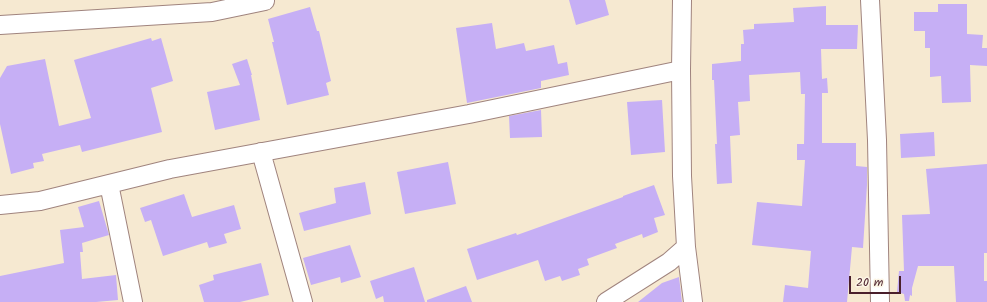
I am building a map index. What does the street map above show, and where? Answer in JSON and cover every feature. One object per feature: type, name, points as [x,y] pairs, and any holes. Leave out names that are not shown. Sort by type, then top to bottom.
[{"type":"street","points":[[682,0],[682,176],[686,247],[693,302]]},
{"type":"street","points":[[870,0],[877,140],[880,302]]},
{"type":"street","points":[[0,25],[212,12],[265,1]]},
{"type":"street","points":[[0,206],[40,201],[170,170],[469,114],[681,70]]},
{"type":"street","points":[[261,152],[303,302]]},
{"type":"street","points":[[109,184],[133,302]]},
{"type":"street","points":[[606,302],[670,262],[686,247]]},
{"type":"building","points":[[569,0],[605,0],[609,15],[576,25]]},
{"type":"building","points":[[938,4],[967,4],[967,34],[983,35],[982,48],[987,48],[987,66],[970,65],[971,102],[942,103],[941,76],[930,77],[930,48],[925,48],[925,31],[914,31],[914,12],[938,12]]},
{"type":"building","points":[[826,6],[826,25],[858,25],[857,49],[821,49],[822,79],[827,78],[828,93],[822,93],[822,143],[856,143],[856,166],[867,167],[863,248],[852,247],[847,302],[783,302],[785,285],[808,288],[811,251],[752,245],[757,202],[802,206],[805,160],[797,160],[797,144],[804,144],[805,94],[801,94],[800,72],[749,75],[750,101],[738,102],[740,135],[730,136],[732,183],[717,184],[715,144],[717,144],[712,64],[741,61],[741,44],[744,44],[743,30],[754,29],[754,24],[794,22],[793,8]]},
{"type":"building","points":[[310,7],[317,31],[319,31],[331,81],[326,83],[329,95],[287,105],[268,19]]},
{"type":"building","points":[[492,23],[496,49],[524,43],[526,51],[554,45],[558,64],[567,62],[569,75],[541,81],[541,88],[467,103],[456,28]]},
{"type":"building","points":[[151,38],[152,41],[161,38],[173,81],[151,88],[162,132],[82,152],[80,145],[42,154],[44,161],[33,163],[34,168],[11,174],[0,124],[0,78],[7,66],[45,59],[59,126],[91,118],[74,60]]},
{"type":"building","points":[[247,59],[252,75],[260,120],[215,130],[207,92],[240,85],[232,64]]},
{"type":"building","points":[[662,100],[665,152],[631,155],[627,102]]},
{"type":"building","points":[[541,110],[542,137],[510,138],[509,116]]},
{"type":"building","points":[[934,132],[935,156],[901,158],[900,134]]},
{"type":"building","points":[[448,162],[456,204],[405,214],[397,172]]},
{"type":"building","points":[[987,164],[987,253],[984,253],[984,281],[987,281],[987,302],[956,302],[954,266],[918,266],[912,288],[912,296],[910,295],[909,301],[905,301],[904,294],[897,292],[899,271],[904,271],[902,215],[930,214],[926,169]]},
{"type":"building","points":[[365,182],[371,214],[304,231],[299,213],[336,203],[334,188]]},
{"type":"building","points":[[654,185],[665,215],[654,218],[658,232],[643,238],[642,234],[615,244],[617,248],[587,259],[589,265],[578,269],[580,275],[562,281],[560,276],[545,281],[538,260],[477,280],[467,249],[516,233],[517,235]]},
{"type":"building","points":[[184,194],[192,217],[234,205],[241,229],[224,234],[227,243],[209,248],[207,242],[163,256],[151,220],[145,222],[140,208]]},
{"type":"building","points":[[99,201],[109,235],[82,243],[83,252],[80,252],[82,279],[116,275],[118,300],[96,302],[0,302],[0,276],[64,263],[60,230],[84,227],[78,207]]},
{"type":"building","points":[[350,245],[361,277],[341,283],[340,277],[311,285],[303,258]]},
{"type":"building","points":[[261,263],[269,295],[240,302],[204,302],[199,285],[214,280],[213,275]]},
{"type":"building","points":[[414,267],[425,302],[384,302],[383,296],[376,299],[370,281]]},
{"type":"building","points":[[679,277],[682,302],[638,302],[662,283]]},
{"type":"building","points":[[466,286],[472,302],[427,302],[427,300]]}]
